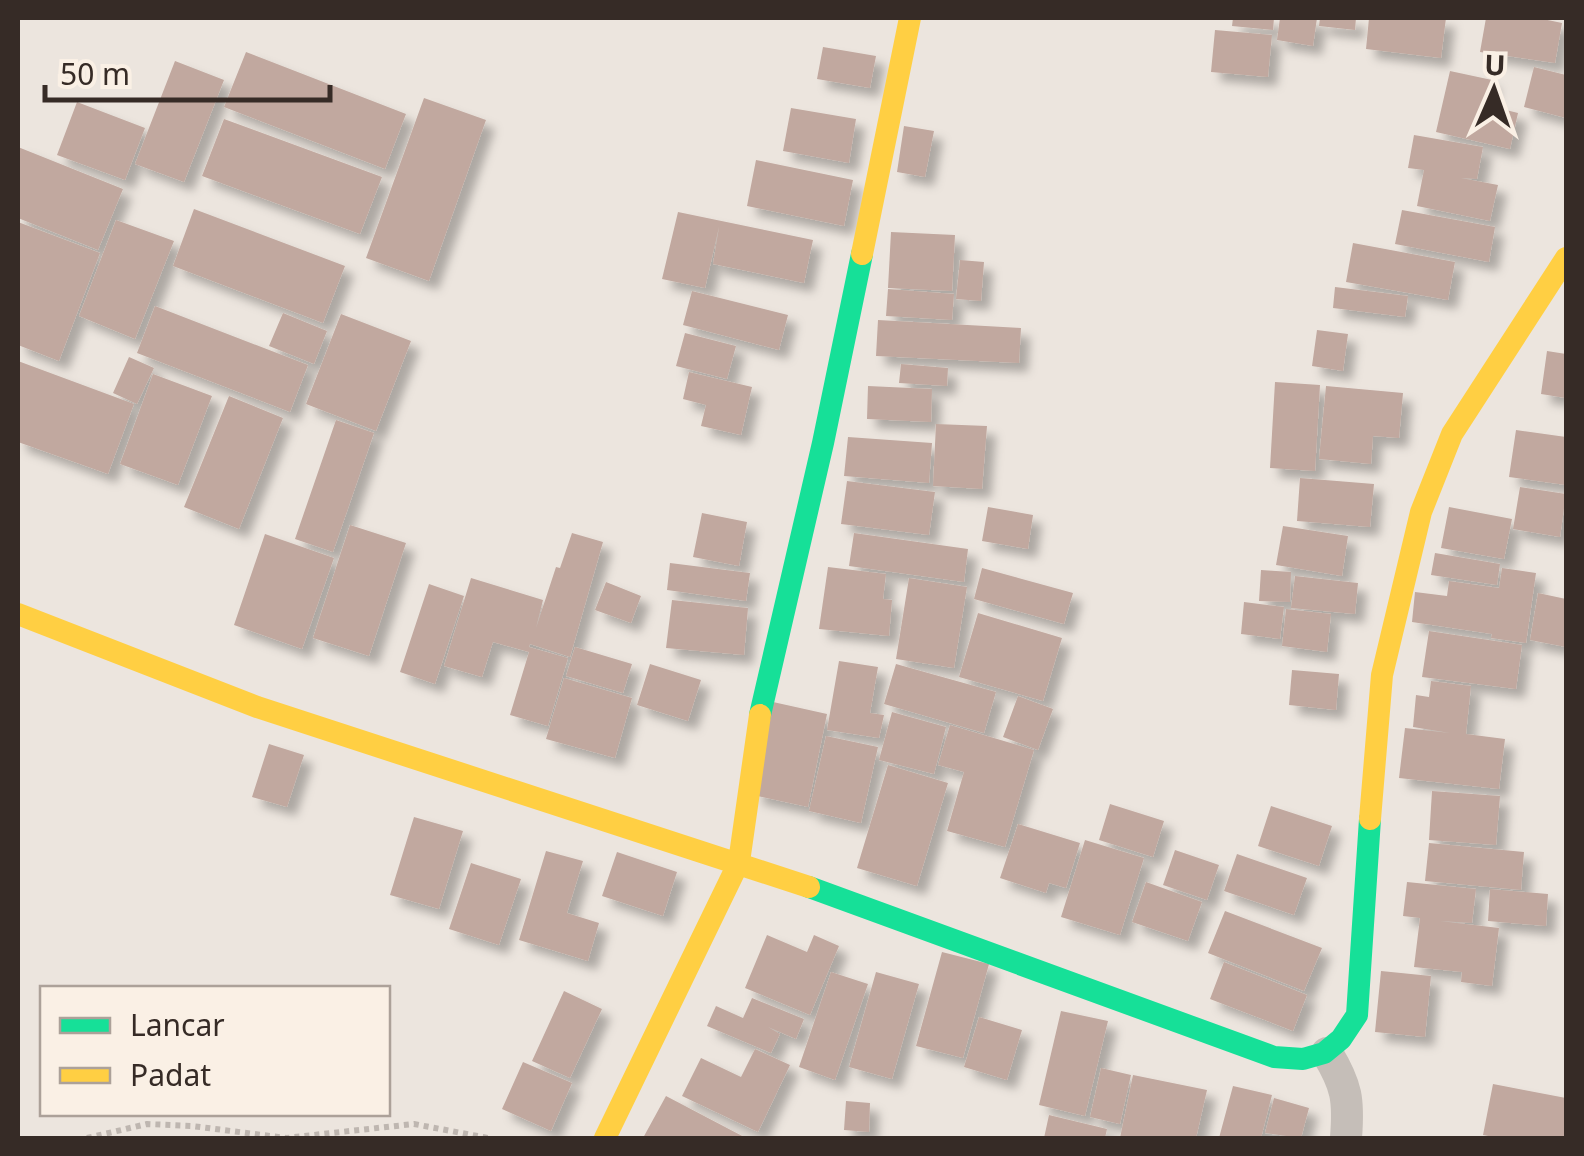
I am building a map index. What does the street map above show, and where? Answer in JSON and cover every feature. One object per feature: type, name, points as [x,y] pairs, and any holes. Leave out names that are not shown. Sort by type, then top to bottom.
[{"type":"street","points":[[605,1138],[739,862],[762,705],[823,444],[910,18]]},
{"type":"street","points":[[18,614],[257,707],[739,862],[1274,1057],[1302,1061],[1327,1053],[1344,1040],[1356,1016],[1377,709],[1421,512],[1452,434],[1566,258]]},
{"type":"street","points":[[1327,1053],[1345,1082],[1346,1138]]},
{"type":"path","points":[[88,1138],[147,1124],[286,1138],[414,1124],[488,1138]]},
{"type":"building","points":[[1233,18],[1274,18],[1273,30],[1232,26]]},
{"type":"building","points":[[1280,18],[1317,18],[1313,46],[1277,40]]},
{"type":"building","points":[[1320,18],[1356,18],[1355,30],[1319,26]]},
{"type":"building","points":[[1369,18],[1446,18],[1441,58],[1366,49]]},
{"type":"building","points":[[1486,18],[1538,18],[1562,23],[1555,63],[1480,52]]},
{"type":"building","points":[[1215,30],[1272,35],[1268,77],[1211,72]]},
{"type":"building","points":[[823,47],[876,56],[870,88],[817,79]]},
{"type":"building","points":[[246,52],[406,114],[385,169],[224,107]]},
{"type":"building","points":[[175,61],[224,80],[184,182],[135,164]]},
{"type":"building","points":[[1534,67],[1566,75],[1566,118],[1524,107]]},
{"type":"building","points":[[1450,71],[1492,80],[1486,105],[1518,113],[1510,149],[1436,132]]},
{"type":"building","points":[[424,98],[486,120],[429,281],[366,258]]},
{"type":"building","points":[[77,102],[145,128],[125,180],[57,155]]},
{"type":"building","points":[[791,108],[856,119],[849,163],[783,151]]},
{"type":"building","points":[[224,119],[382,177],[360,234],[202,176]]},
{"type":"building","points":[[904,126],[934,131],[925,177],[897,172]]},
{"type":"building","points":[[1414,135],[1483,147],[1477,179],[1461,178],[1498,185],[1490,221],[1417,206],[1424,170],[1408,168]]},
{"type":"building","points":[[18,147],[123,189],[98,250],[18,218]]},
{"type":"building","points":[[756,160],[853,180],[844,226],[747,206]]},
{"type":"building","points":[[194,209],[345,266],[323,323],[173,266]]},
{"type":"building","points":[[1402,210],[1495,227],[1489,262],[1395,244]]},
{"type":"building","points":[[678,212],[813,240],[804,283],[713,264],[719,227],[705,288],[662,279]]},
{"type":"building","points":[[116,220],[174,241],[135,339],[79,316]]},
{"type":"building","points":[[18,222],[100,253],[59,361],[18,345]]},
{"type":"building","points":[[891,232],[955,235],[952,291],[888,288]]},
{"type":"building","points":[[1353,243],[1455,262],[1448,300],[1346,282]]},
{"type":"building","points":[[960,260],[984,262],[981,301],[956,299]]},
{"type":"building","points":[[1335,287],[1408,296],[1405,317],[1333,308]]},
{"type":"building","points":[[888,289],[954,294],[952,320],[886,316]]},
{"type":"building","points":[[692,291],[788,315],[779,350],[683,325]]},
{"type":"building","points":[[155,306],[308,365],[290,412],[137,353]]},
{"type":"building","points":[[283,313],[327,331],[314,364],[269,346]]},
{"type":"building","points":[[341,314],[411,341],[376,431],[306,404]]},
{"type":"building","points":[[878,320],[1021,328],[1019,363],[876,356]]},
{"type":"building","points":[[1317,330],[1348,334],[1343,371],[1312,366]]},
{"type":"building","points":[[685,333],[736,346],[727,379],[676,366]]},
{"type":"building","points":[[1547,351],[1566,354],[1566,398],[1541,394]]},
{"type":"building","points":[[129,357],[154,368],[137,404],[113,393]]},
{"type":"building","points":[[18,361],[134,404],[108,474],[18,442]]},
{"type":"building","points":[[901,364],[948,368],[947,386],[899,383]]},
{"type":"building","points":[[689,372],[752,387],[741,435],[701,426],[706,405],[683,399]]},
{"type":"building","points":[[153,374],[212,396],[178,485],[120,464]]},
{"type":"building","points":[[1275,382],[1320,385],[1315,471],[1270,468]]},
{"type":"building","points":[[868,386],[932,389],[931,422],[867,419]]},
{"type":"building","points":[[1326,386],[1403,393],[1399,438],[1373,436],[1371,464],[1319,459]]},
{"type":"building","points":[[229,396],[283,418],[239,529],[184,507]]},
{"type":"building","points":[[336,420],[374,433],[333,552],[295,539]]},
{"type":"building","points":[[936,424],[987,426],[982,489],[933,486]]},
{"type":"building","points":[[1516,430],[1566,437],[1566,485],[1509,477]]},
{"type":"building","points":[[848,437],[932,443],[929,483],[844,476]]},
{"type":"building","points":[[1300,478],[1374,484],[1370,527],[1297,521]]},
{"type":"building","points":[[847,481],[935,492],[929,535],[841,524]]},
{"type":"building","points":[[1520,487],[1566,494],[1560,537],[1513,529]]},
{"type":"building","points":[[988,507],[1033,515],[1028,549],[982,541]]},
{"type":"building","points":[[1449,507],[1512,519],[1504,559],[1441,548]]},
{"type":"building","points":[[702,513],[747,522],[739,566],[693,557]]},
{"type":"building","points":[[350,525],[406,543],[369,656],[313,638]]},
{"type":"building","points":[[1283,526],[1348,536],[1342,576],[1276,565]]},
{"type":"building","points":[[572,533],[603,542],[570,657],[530,644],[529,647],[568,658],[548,726],[510,715],[529,652],[493,642],[482,677],[444,666],[471,578],[543,600],[536,628]]},
{"type":"building","points":[[854,533],[968,549],[964,582],[849,566]]},
{"type":"building","points":[[265,534],[334,558],[302,649],[234,625]]},
{"type":"building","points":[[1435,553],[1500,564],[1497,585],[1431,575]]},
{"type":"building","points":[[670,563],[750,573],[746,601],[667,590]]},
{"type":"building","points":[[828,567],[886,574],[883,599],[892,600],[889,636],[819,629]]},
{"type":"building","points":[[982,568],[1073,593],[1064,624],[974,599]]},
{"type":"building","points":[[1502,568],[1536,573],[1526,643],[1412,622],[1415,592],[1447,596],[1449,581],[1499,588]]},
{"type":"building","points":[[1261,570],[1291,572],[1290,602],[1259,601]]},
{"type":"building","points":[[1295,576],[1358,583],[1355,614],[1291,608]]},
{"type":"building","points":[[909,578],[967,587],[954,668],[896,659]]},
{"type":"building","points":[[606,582],[641,596],[631,623],[595,610]]},
{"type":"building","points":[[429,584],[464,596],[435,684],[400,672]]},
{"type":"building","points":[[1538,593],[1566,599],[1566,647],[1530,640]]},
{"type":"building","points":[[672,600],[748,608],[744,655],[666,648]]},
{"type":"building","points":[[1244,602],[1284,607],[1280,639],[1241,634]]},
{"type":"building","points":[[1286,609],[1331,614],[1327,652],[1282,646]]},
{"type":"building","points":[[978,613],[1062,638],[1043,701],[959,677]]},
{"type":"building","points":[[1429,631],[1522,645],[1516,689],[1422,677]]},
{"type":"building","points":[[575,647],[632,664],[623,693],[566,676]]},
{"type":"building","points":[[839,661],[878,667],[870,713],[884,715],[879,738],[827,730]]},
{"type":"building","points":[[650,664],[701,680],[688,721],[637,705]]},
{"type":"building","points":[[896,664],[996,692],[984,733],[884,704]]},
{"type":"building","points":[[1292,670],[1339,674],[1336,710],[1289,705]]},
{"type":"building","points":[[564,678],[632,698],[615,758],[546,739]]},
{"type":"building","points":[[1431,681],[1471,686],[1466,734],[1505,739],[1499,789],[1399,778],[1405,728],[1450,733],[1413,727],[1416,695],[1429,697]]},
{"type":"building","points":[[1018,696],[1053,709],[1038,750],[1003,737]]},
{"type":"building","points":[[773,702],[827,714],[808,807],[753,795]]},
{"type":"building","points":[[892,712],[946,727],[934,774],[879,760]]},
{"type":"building","points":[[950,725],[1034,750],[1005,847],[947,831],[964,772],[938,765]]},
{"type":"building","points":[[826,736],[878,747],[861,823],[809,811]]},
{"type":"building","points":[[269,744],[304,755],[287,807],[252,797]]},
{"type":"building","points":[[888,765],[948,783],[917,886],[857,868]]},
{"type":"building","points":[[1432,791],[1500,796],[1496,845],[1429,840]]},
{"type":"building","points":[[1110,804],[1164,821],[1153,857],[1099,840]]},
{"type":"building","points":[[1271,806],[1332,826],[1319,866],[1258,846]]},
{"type":"building","points":[[414,817],[463,831],[439,909],[390,895]]},
{"type":"building","points":[[1018,824],[1080,843],[1066,888],[1049,883],[1046,893],[1000,878]]},
{"type":"building","points":[[1085,840],[1144,858],[1120,935],[1061,917]]},
{"type":"building","points":[[1429,843],[1524,852],[1521,890],[1425,881]]},
{"type":"building","points":[[1175,850],[1219,865],[1207,900],[1163,885]]},
{"type":"building","points":[[546,851],[583,861],[567,913],[599,923],[588,961],[519,940]]},
{"type":"building","points":[[617,852],[677,872],[663,916],[602,896]]},
{"type":"building","points":[[1237,854],[1307,878],[1294,915],[1224,891]]},
{"type":"building","points":[[471,863],[521,879],[499,945],[449,929]]},
{"type":"building","points":[[1146,882],[1202,902],[1188,941],[1132,922]]},
{"type":"building","points":[[1407,882],[1476,889],[1472,923],[1440,921],[1499,928],[1492,986],[1461,982],[1462,972],[1414,967],[1420,918],[1403,916]]},
{"type":"building","points":[[1490,889],[1548,894],[1546,926],[1488,921]]},
{"type":"building","points":[[1225,911],[1322,948],[1304,991],[1208,953]]},
{"type":"building","points":[[767,935],[807,952],[814,935],[839,946],[810,1015],[745,988]]},
{"type":"building","points":[[942,952],[989,964],[963,1058],[916,1046]]},
{"type":"building","points":[[1224,962],[1307,995],[1293,1031],[1210,999]]},
{"type":"building","points":[[1381,971],[1431,976],[1425,1037],[1375,1032]]},
{"type":"building","points":[[831,972],[868,984],[835,1080],[799,1067]]},
{"type":"building","points":[[876,972],[919,984],[892,1079],[849,1067]]},
{"type":"building","points":[[564,991],[602,1009],[570,1078],[532,1061]]},
{"type":"building","points":[[752,998],[804,1019],[796,1039],[768,1027],[780,1034],[771,1053],[707,1026],[716,1006],[743,1018]]},
{"type":"building","points":[[1061,1011],[1108,1021],[1085,1116],[1039,1105]]},
{"type":"building","points":[[979,1017],[1022,1030],[1007,1080],[964,1067]]},
{"type":"building","points":[[755,1049],[790,1065],[758,1132],[682,1096],[701,1058],[741,1077]]},
{"type":"building","points":[[523,1062],[572,1083],[551,1131],[502,1109]]},
{"type":"building","points":[[1101,1068],[1131,1075],[1120,1124],[1090,1117]]},
{"type":"building","points":[[1133,1075],[1207,1090],[1196,1138],[1120,1138]]},
{"type":"building","points":[[1493,1084],[1566,1098],[1566,1138],[1483,1135]]},
{"type":"building","points":[[1233,1086],[1272,1095],[1261,1138],[1219,1138]]},
{"type":"building","points":[[666,1096],[746,1138],[643,1138]]},
{"type":"building","points":[[1274,1098],[1309,1108],[1301,1138],[1265,1133]]},
{"type":"building","points":[[846,1101],[870,1103],[869,1132],[844,1130]]},
{"type":"building","points":[[1049,1115],[1107,1129],[1105,1138],[1044,1138]]},
{"type":"traffic: fast","points":[[760,715],[862,254]]},
{"type":"traffic: fast","points":[[809,887],[1274,1057],[1303,1059],[1324,1053],[1341,1039],[1357,1015],[1370,819]]},
{"type":"traffic: slow","points":[[862,254],[910,18]]},
{"type":"traffic: slow","points":[[1370,819],[1382,675],[1421,512],[1452,434],[1566,258]]},
{"type":"traffic: slow","points":[[18,614],[257,707],[809,887]]},
{"type":"traffic: slow","points":[[605,1138],[739,862],[760,715]]}]
